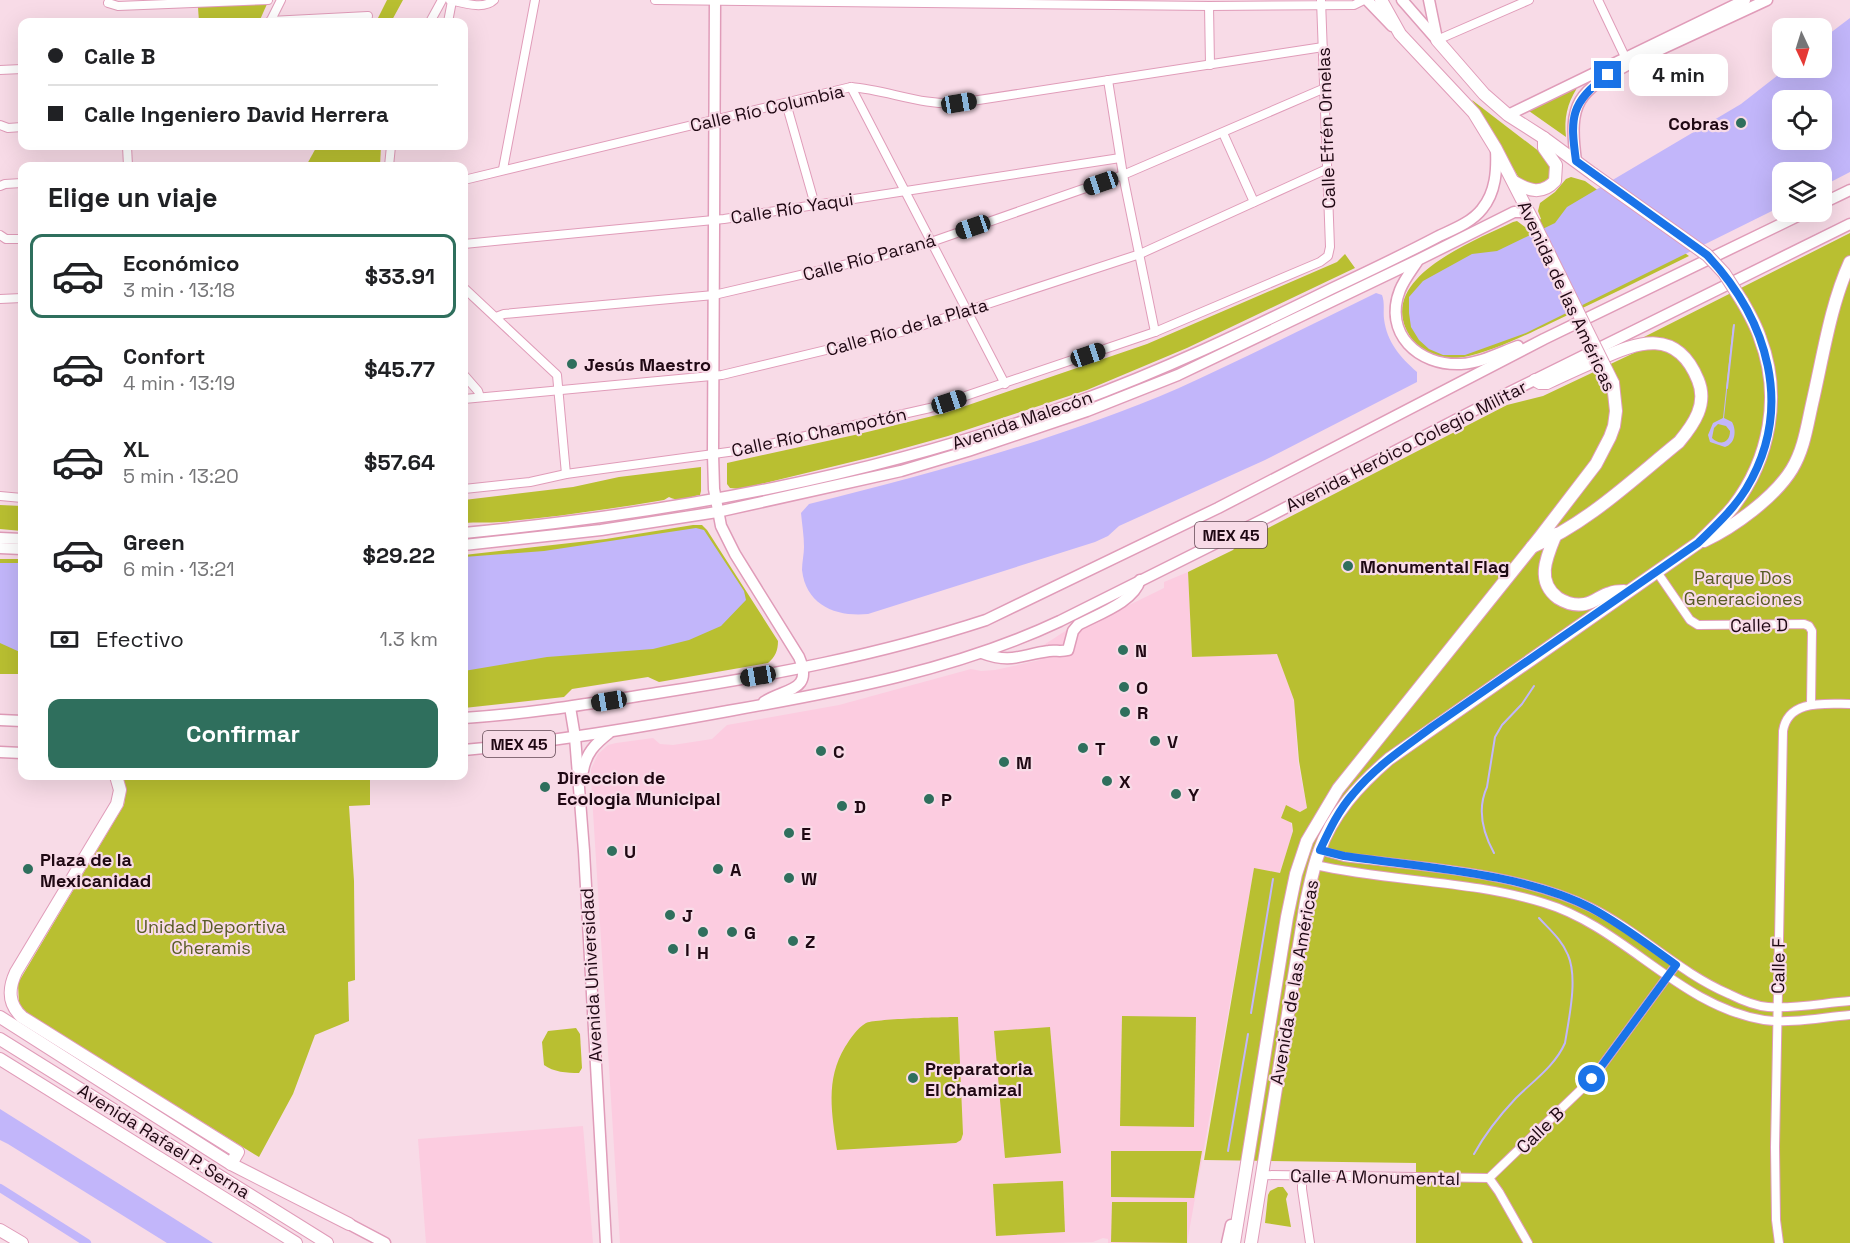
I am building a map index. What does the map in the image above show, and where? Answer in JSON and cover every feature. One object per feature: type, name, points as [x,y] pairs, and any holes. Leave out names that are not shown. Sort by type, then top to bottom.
[{"type":"highway","name":"Avenida de las Américas","points":[[1234,1243],[1287,917],[1296,874],[1307,841],[1338,789],[1596,464],[1610,437],[1616,411],[1612,383],[1496,149],[1462,99],[1400,34],[1381,0]]},
{"type":"highway","name":"Avenida de las Américas","points":[[1251,1243],[1306,902],[1320,850],[1337,816],[1352,794],[1389,759],[1698,543],[1745,490],[1762,454],[1767,436],[1772,396],[1770,375],[1760,337],[1742,301],[1724,273],[1707,255],[1544,138],[1508,115],[1484,94],[1437,40]]},
{"type":"highway","points":[[1462,99],[1473,94],[1484,94]]},
{"type":"highway","points":[[1544,138],[1544,148],[1556,165],[1555,180]]},
{"type":"highway","points":[[1513,181],[1534,191],[1547,188],[1576,161]]},
{"type":"highway","points":[[1698,543],[1720,534],[1737,522],[1771,493],[1792,470],[1804,441],[1833,309],[1850,262]]},
{"type":"highway","points":[[1531,548],[1554,538],[1594,512],[1679,442],[1698,416],[1701,401],[1700,385],[1693,368],[1681,353],[1668,346],[1653,343],[1623,348],[1548,383],[1535,380]]},
{"type":"highway","points":[[1576,489],[1547,555],[1543,572],[1551,592],[1561,600],[1572,604],[1583,604],[1594,602],[1609,593],[1628,591]]},
{"type":"highway","points":[[117,780],[120,790],[117,804],[16,972],[10,987],[11,1002],[22,1017],[238,1152],[231,1164]]},
{"type":"highway","points":[[0,1017],[231,1164],[349,1224]]},
{"type":"highway","name":"Avenida Rafael P. Serna","points":[[0,1039],[327,1243]]},
{"type":"highway","name":"Avenida Rafael P. Serna","points":[[0,1059],[296,1243]]},
{"type":"highway","points":[[1261,1080],[1260,1118],[1253,1164],[1255,1172],[1261,1175]]},
{"type":"highway","points":[[0,1230],[22,1243]]},
{"type":"main road","points":[[715,0],[713,376],[715,500],[726,538],[799,657],[804,678],[797,687],[773,696],[758,706]]},
{"type":"main road","points":[[1366,0],[1400,34]]},
{"type":"main road","points":[[1402,0],[1437,40]]},
{"type":"main road","name":"Avenida de las Américas","points":[[1429,0],[1437,40]]},
{"type":"main road","points":[[1508,115],[1606,71],[1745,0]]},
{"type":"main road","points":[[1627,60],[1767,0]]},
{"type":"main road","points":[[1576,161],[1573,136],[1574,114],[1589,89],[1606,71]]},
{"type":"main road","name":"Avenida Malecón","points":[[468,533],[547,525],[715,500],[844,473],[941,447],[1044,414],[1179,362],[1428,242],[1474,217],[1482,210],[1492,192],[1497,166],[1496,149]]},
{"type":"main road","points":[[1832,199],[1850,190]]},
{"type":"main road","name":"Avenida Malecón","points":[[468,545],[601,530],[717,512],[901,471],[1087,411],[1178,375],[1514,212],[1522,212],[1532,219]]},
{"type":"main road","name":"Avenida Heróico Colegio Militar","points":[[468,718],[570,707],[803,668],[951,631],[996,615],[1218,508],[1544,339],[1785,222]]},
{"type":"main road","name":"Avenida Heróico Colegio Militar","points":[[468,750],[611,731],[758,706],[872,683],[982,653],[1028,636],[1850,224]]},
{"type":"main road","points":[[1418,260],[1400,290],[1397,313],[1403,335],[1411,349],[1419,355],[1442,364],[1464,364],[1544,339]]},
{"type":"main road","points":[[0,537],[18,539]]},
{"type":"main road","points":[[0,548],[18,549]]},
{"type":"main road","points":[[982,653],[999,660],[1048,651],[1068,650],[1073,631],[1078,625],[1129,597],[1137,590],[1140,580]]},
{"type":"main road","name":"Avenida Universidad","points":[[570,707],[578,774],[606,1243]]},
{"type":"main road","points":[[0,720],[18,721]]},
{"type":"main road","points":[[578,774],[583,771],[584,762],[591,749],[611,731]]},
{"type":"main road","points":[[0,752],[18,753]]},
{"type":"main road","points":[[1227,1243],[1239,1184],[1245,1173]]},
{"type":"main road","points":[[349,1224],[385,1243]]},
{"type":"street","points":[[108,3],[118,6],[268,0]]},
{"type":"street","points":[[272,18],[281,0]]},
{"type":"street","points":[[432,18],[442,0]]},
{"type":"street","points":[[449,18],[451,0],[484,6],[494,0]]},
{"type":"street","points":[[503,169],[535,0]]},
{"type":"street","points":[[655,0],[1011,2],[1209,6],[1322,3],[1354,5],[1366,0]]},
{"type":"street","points":[[1437,40],[1529,0]]},
{"type":"street","points":[[1598,0],[1627,60]]},
{"type":"street","name":"Calle Efrén Ornelas","points":[[1322,3],[1330,247],[1328,256]]},
{"type":"street","points":[[1209,6],[1210,65]]},
{"type":"street","points":[[335,18],[368,16]]},
{"type":"street","name":"Calle Río Columbia","points":[[468,179],[851,87],[883,91],[940,105],[1323,47]]},
{"type":"street","points":[[0,70],[18,69]]},
{"type":"street","points":[[1108,80],[1123,176],[1155,332]]},
{"type":"street","points":[[851,87],[1005,384]]},
{"type":"street","name":"Calle Río Paraná","points":[[496,318],[504,314],[714,295],[882,256],[931,242],[1123,176],[1325,88]]},
{"type":"street","points":[[786,103],[815,205]]},
{"type":"street","points":[[1223,134],[1254,202]]},
{"type":"street","name":"Calle Río Yaqui","points":[[468,244],[714,220],[1120,158]]},
{"type":"street","name":"Calle Río de la Plata","points":[[468,398],[713,376],[905,331],[1140,254],[1328,169]]},
{"type":"street","points":[[3,185],[18,183]]},
{"type":"street","points":[[0,235],[6,239],[18,239]]},
{"type":"street","name":"Calle Río Champotón","points":[[468,489],[530,482],[566,474],[743,450],[930,408],[1155,332],[1320,262],[1328,256]]},
{"type":"street","points":[[468,292],[557,375],[566,474]]},
{"type":"street","points":[[0,299],[18,298]]},
{"type":"street","points":[[468,380],[480,397]]},
{"type":"street","points":[[0,496],[18,498]]},
{"type":"street","name":"Calle D","points":[[1657,572],[1690,620],[1698,625],[1803,624],[1809,627],[1812,631],[1811,704]]},
{"type":"street","points":[[1811,704],[1850,704]]},
{"type":"street","name":"Calle F","points":[[1779,1243],[1776,1220],[1777,1007],[1783,731],[1784,723],[1791,714],[1811,704]]},
{"type":"street","points":[[1320,850],[1344,856],[1505,880],[1548,891],[1590,907],[1622,926],[1676,965],[1718,990],[1758,1005],[1777,1007],[1850,1001]]},
{"type":"street","points":[[1315,865],[1504,892],[1546,903],[1587,921],[1667,976],[1725,1008],[1754,1018],[1777,1020],[1850,1015]]},
{"type":"street","name":"Calle B","points":[[1489,1178],[1592,1079],[1676,965]]},
{"type":"street","name":"Calle A Monumental","points":[[1261,1175],[1489,1178]]},
{"type":"street","points":[[1302,1177],[1310,1243]]},
{"type":"street","points":[[1489,1178],[1499,1191],[1528,1243]]},
{"type":"shaded area","points":[[1850,18],[1850,172],[1832,181],[1832,162],[1772,162],[1772,211],[1526,333],[1465,355],[1443,355],[1429,349],[1419,340],[1411,327],[1409,297],[1423,281],[1472,254],[1497,251],[1555,223],[1567,207],[1741,104],[1774,78],[1832,78],[1832,32]]},
{"type":"shaded area","points":[[1376,293],[1382,295],[1386,327],[1391,342],[1405,361],[1417,372],[1417,382],[1265,460],[1119,526],[1108,536],[1095,542],[868,614],[835,611],[816,601],[810,592],[802,570],[804,547],[801,513],[809,504],[996,454],[1089,423],[1179,388]]},
{"type":"shaded area","points":[[1734,325],[1724,418],[1732,422],[1735,433],[1731,443],[1725,447],[1710,442],[1708,435],[1713,423],[1723,418]],"holes":[[[1718,424],[1726,426],[1730,431],[1726,441],[1718,442],[1712,438],[1714,428]]]},
{"type":"shaded area","points":[[696,528],[704,530],[744,591],[746,600],[721,626],[689,640],[653,649],[547,657],[468,670],[468,557],[544,551]]},
{"type":"shaded area","points":[[0,563],[18,563],[18,651],[0,643]]},
{"type":"shaded area","points":[[1188,572],[1192,657],[1277,653],[1294,700],[1298,761],[1307,808],[1300,812],[1286,806],[1293,831],[1280,873],[1254,869],[1187,1243],[1108,1243],[1108,1239],[1103,1238],[1093,1242],[1054,1243],[620,1243],[591,780],[591,769],[598,754],[608,745],[653,738],[660,744],[673,745],[712,739],[727,725],[839,705],[971,669],[995,670],[1040,660],[1039,648],[1073,626],[1080,629],[1164,588],[1164,582]]},
{"type":"shaded area","points":[[0,1109],[213,1243],[167,1243],[0,1140]]},
{"type":"shaded area","points":[[583,1126],[593,1243],[426,1243],[418,1139]]},
{"type":"green space","points":[[387,0],[403,0],[393,18],[378,18]]},
{"type":"green space","points":[[267,4],[261,18],[199,18],[198,7]]},
{"type":"green space","points":[[1577,88],[1567,111],[1566,137],[1529,111]]},
{"type":"green space","points":[[1472,100],[1549,159],[1552,166],[1550,179],[1538,186],[1525,183],[1519,178]]},
{"type":"green space","points":[[315,150],[381,150],[380,162],[308,162]]},
{"type":"green space","points":[[1571,177],[1585,181],[1689,256],[1530,333],[1485,352],[1451,358],[1430,354],[1419,347],[1403,320],[1404,300],[1414,282],[1430,267],[1474,241],[1513,222],[1517,221],[1525,227],[1541,219],[1538,211],[1540,203]]},
{"type":"green space","name":"Parque Dos Generaciones","points":[[1850,233],[1850,1243],[1416,1243],[1416,1163],[1204,1160],[1254,868],[1280,873],[1293,831],[1292,823],[1281,818],[1286,805],[1300,812],[1307,808],[1299,761],[1294,700],[1277,654],[1192,657],[1188,572],[1233,550],[1239,543],[1507,405],[1543,396],[1636,352],[1644,337]]},
{"type":"green space","points":[[1345,254],[1355,268],[1187,348],[1087,390],[948,436],[876,456],[740,489],[730,488],[727,484],[727,463],[945,413],[1147,344],[1337,262]]},
{"type":"green space","points":[[701,467],[701,491],[700,495],[677,500],[669,497],[664,500],[603,510],[501,522],[468,523],[468,500],[573,487],[619,477]]},
{"type":"green space","points":[[0,505],[18,506],[18,531],[0,529]]},
{"type":"green space","points":[[702,525],[778,641],[776,654],[768,663],[659,682],[648,677],[572,689],[564,697],[468,708],[468,555],[606,539]]},
{"type":"green space","points":[[0,559],[18,559],[18,674],[0,674]]},
{"type":"green space","name":"Unidad Deportiva Cheramis","points":[[124,780],[370,780],[370,805],[349,806],[354,881],[355,980],[348,982],[349,1021],[315,1035],[293,1094],[259,1157],[24,1012],[19,1005],[18,983],[124,805],[126,790]]},
{"type":"green space","points":[[1122,1016],[1196,1017],[1194,1127],[1120,1126]]},
{"type":"green space","points":[[958,1017],[963,1134],[961,1140],[956,1143],[837,1150],[832,1110],[832,1085],[839,1059],[851,1037],[866,1023],[871,1022],[909,1018]]},
{"type":"green space","points":[[1050,1027],[1061,1153],[1005,1158],[994,1031]]},
{"type":"green space","points":[[576,1028],[580,1034],[582,1068],[579,1073],[556,1071],[544,1065],[542,1042],[548,1031]]},
{"type":"green space","points":[[1111,1151],[1202,1151],[1194,1198],[1111,1197]]},
{"type":"green space","points":[[1063,1181],[1065,1232],[996,1236],[993,1184]]},
{"type":"green space","points":[[1283,1187],[1288,1194],[1286,1199],[1291,1227],[1265,1223],[1268,1195],[1270,1191]]},
{"type":"green space","points":[[1112,1202],[1187,1202],[1187,1243],[1111,1242]]},
{"type":"waterway","points":[[1727,388],[1734,325]]},
{"type":"waterway","points":[[1494,853],[1484,829],[1482,804],[1495,737],[1534,686]]},
{"type":"waterway","points":[[1251,1013],[1273,879]]},
{"type":"waterway","points":[[1474,1154],[1499,1118],[1516,1098],[1550,1066],[1565,1043],[1572,998],[1571,964],[1562,944],[1539,918]]},
{"type":"waterway","points":[[1228,1151],[1248,1034]]},
{"type":"waterway","points":[[0,1188],[87,1243]]},
{"type":"place","name":"Cobras","points":[[1741,123]]},
{"type":"place","name":"Jesús Maestro","points":[[572,364]]},
{"type":"place","name":"Monumental Flag","points":[[1348,566]]},
{"type":"place","name":"N","points":[[1123,650]]},
{"type":"place","name":"O","points":[[1124,687]]},
{"type":"place","name":"R","points":[[1125,712]]},
{"type":"place","name":"V","points":[[1155,741]]},
{"type":"place","name":"T","points":[[1083,748]]},
{"type":"place","name":"C","points":[[821,751]]},
{"type":"place","name":"M","points":[[1004,762]]},
{"type":"place","name":"X","points":[[1107,781]]},
{"type":"place","name":"Direccion de Ecologia Municipal","points":[[545,787]]},
{"type":"place","name":"Y","points":[[1176,794]]},
{"type":"place","name":"P","points":[[929,799]]},
{"type":"place","name":"D","points":[[842,806]]},
{"type":"place","name":"E","points":[[789,833]]},
{"type":"place","name":"U","points":[[612,851]]},
{"type":"place","name":"Plaza de la Mexicanidad","points":[[28,869]]},
{"type":"place","name":"A","points":[[718,869]]},
{"type":"place","name":"W","points":[[789,878]]},
{"type":"place","name":"J","points":[[670,915]]},
{"type":"place","name":"H","points":[[703,932]]},
{"type":"place","name":"G","points":[[732,932]]},
{"type":"place","name":"Z","points":[[793,941]]},
{"type":"place","name":"I","points":[[673,949]]},
{"type":"place","name":"Preparatoria El Chamizal","points":[[913,1078]]},
{"type":"route","points":[[1592,1079],[1676,965],[1622,926],[1590,907],[1548,891],[1505,880],[1344,856],[1320,850],[1337,816],[1352,794],[1367,778],[1432,727],[1698,543],[1732,508],[1755,473],[1767,436],[1772,396],[1766,354],[1742,301],[1724,273],[1707,255],[1576,161],[1573,136],[1574,114],[1589,89],[1608,75]]}]
